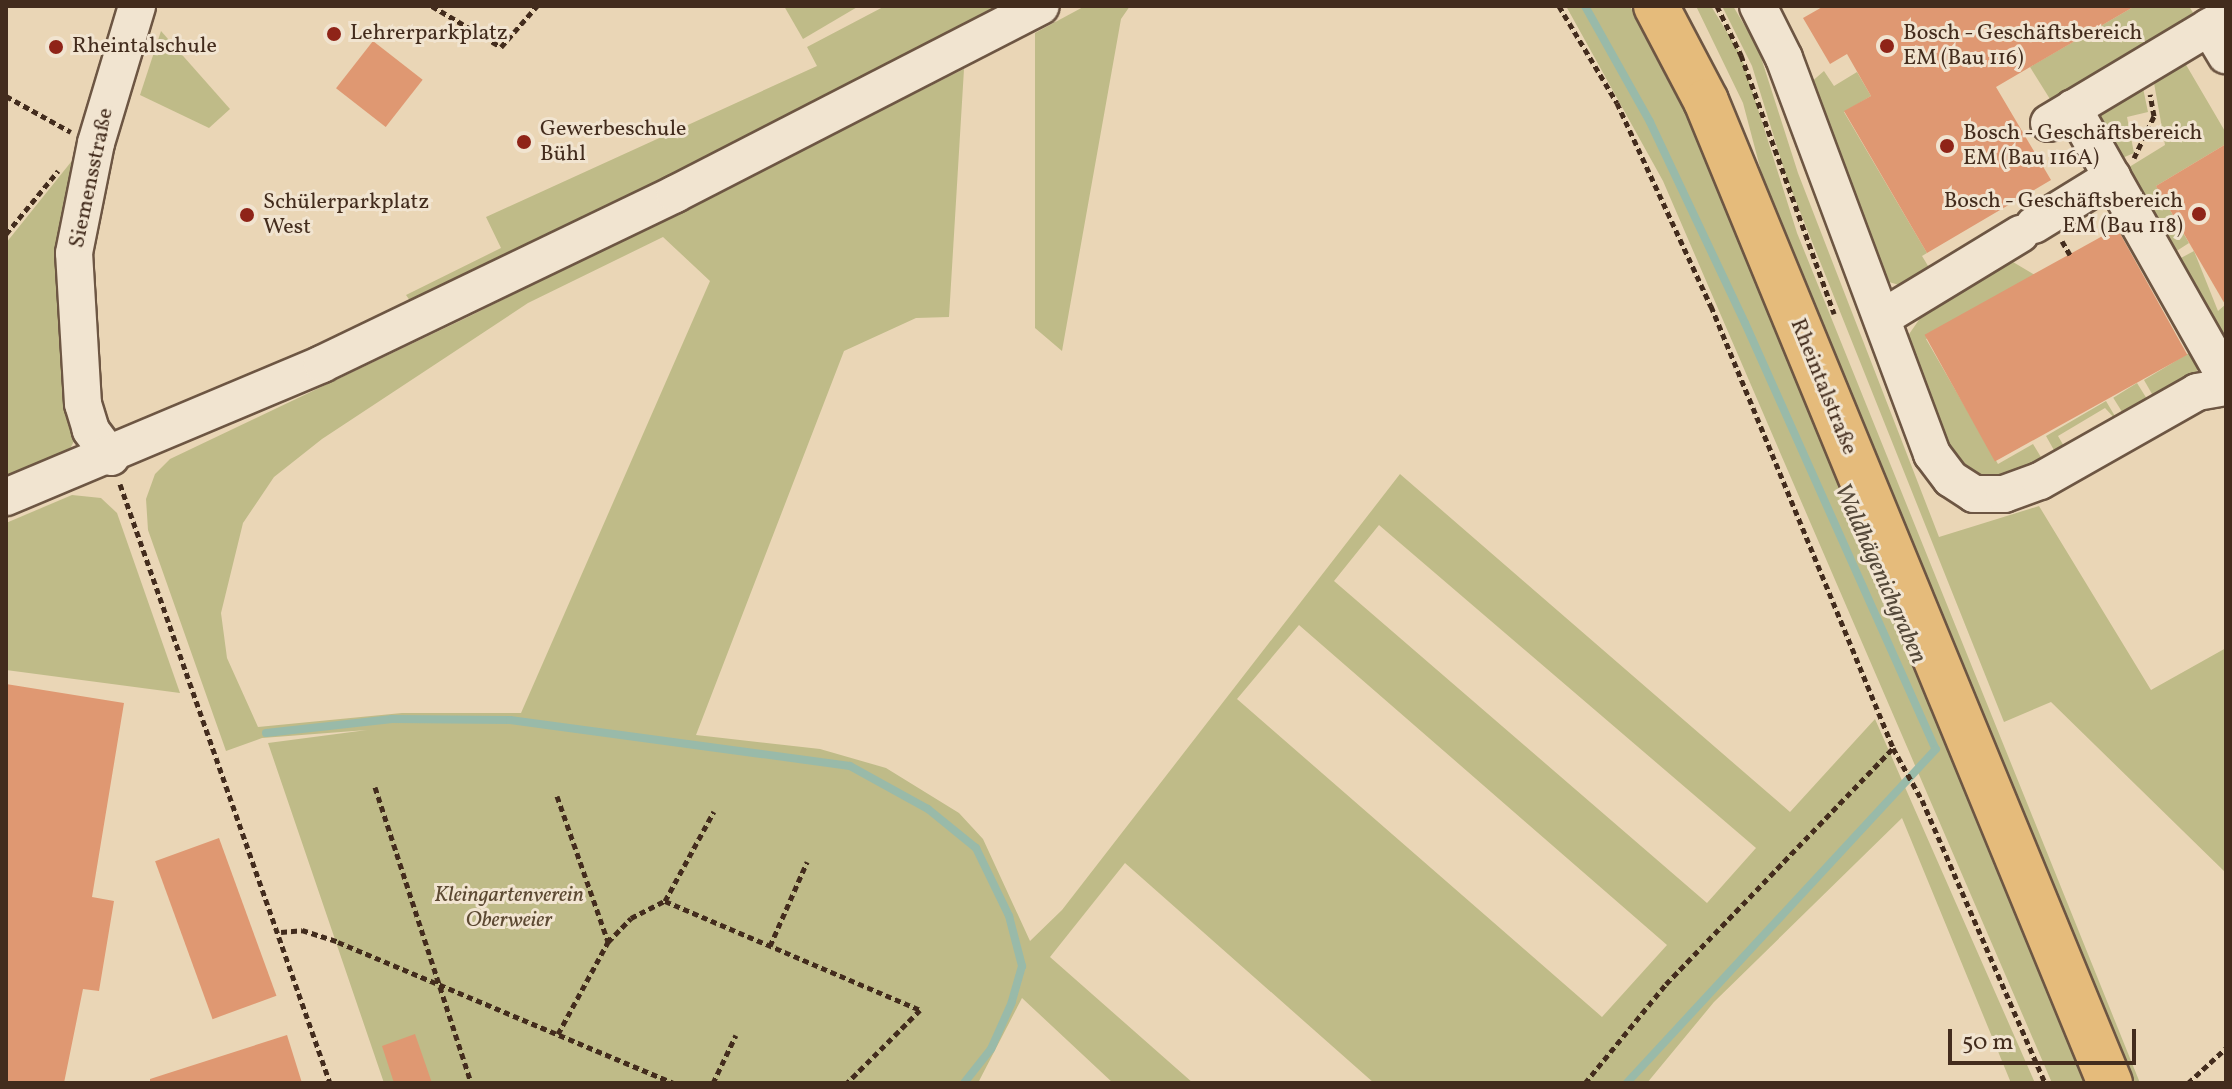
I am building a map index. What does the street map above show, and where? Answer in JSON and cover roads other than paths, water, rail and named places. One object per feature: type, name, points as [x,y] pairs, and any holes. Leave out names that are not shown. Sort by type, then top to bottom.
[{"type":"main road","name":"Rheintalstraße","points":[[1656,6],[1706,101],[2110,1083]]},
{"type":"street","name":"Siemensstraße","points":[[111,457],[91,430],[80,354],[74,253],[96,143],[137,6]]},
{"type":"street","points":[[6,497],[111,457],[322,364],[647,208],[1041,6]]},
{"type":"street","points":[[1758,6],[1784,58],[1932,454],[1951,479],[1974,494],[2004,494],[2040,481],[2197,392],[2226,387]]},
{"type":"street","points":[[2220,33],[2144,66],[2061,116],[2111,175],[2226,378]]},
{"type":"street","points":[[1882,318],[2111,175]]},
{"type":"waterway","name":"Waldhägenichgraben","points":[[1585,6],[1650,122],[1745,323],[1936,749],[1627,1083]]},
{"type":"waterway","points":[[266,733],[392,719],[510,720],[850,766],[928,809],[976,848],[1009,916],[1022,966],[1012,1002],[991,1049],[964,1083]]},
{"type":"place","name":"Lehrerparkplatz","points":[[334,34]]},
{"type":"place","name":"Bosch - Geschäftsbereich EM (Bau 116)","points":[[1887,46]]},
{"type":"place","name":"Rheintalschule","points":[[56,47]]},
{"type":"place","name":"Gewerbeschule Bühl","points":[[524,142]]},
{"type":"place","name":"Bosch - Geschäftsbereich EM (Bau 116A)","points":[[1947,146]]},
{"type":"place","name":"Bosch - Geschäftsbereich EM (Bau 118)","points":[[2199,214]]},
{"type":"place","name":"Schülerparkplatz West","points":[[247,215]]},
{"type":"park label","name":"Kleingartenverein Oberweier","points":[[509,908]]}]
